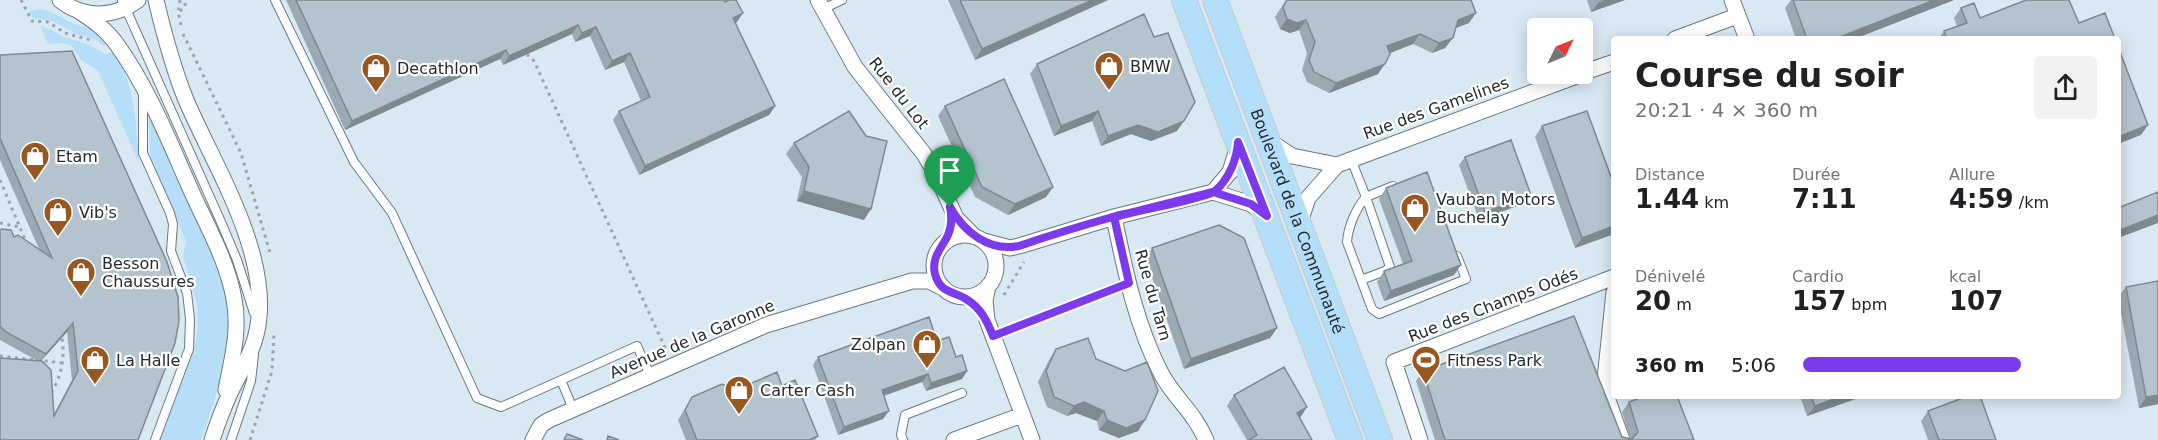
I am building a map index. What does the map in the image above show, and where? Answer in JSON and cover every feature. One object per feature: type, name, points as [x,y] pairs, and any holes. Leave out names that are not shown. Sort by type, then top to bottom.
[{"type":"main road","name":"Boulevard de la Communauté","points":[[1184,0],[1350,440]]},
{"type":"main road","name":"Boulevard de la Communauté","points":[[1215,0],[1380,440]]},
{"type":"street","points":[[60,0],[97,23],[112,38],[143,89],[223,264],[234,299],[237,328],[222,412]]},
{"type":"street","points":[[156,0],[176,74],[248,239],[259,291],[256,335],[212,440]]},
{"type":"street","points":[[1732,0],[1745,36]]},
{"type":"street","points":[[77,10],[99,15],[128,3]]},
{"type":"street","name":"Rue du Lot","points":[[821,5],[855,67],[924,154],[937,176],[950,207],[963,226],[979,239]]},
{"type":"street","points":[[1684,36],[1737,16]]},
{"type":"street","name":"Rue des Gamelines","points":[[1593,69],[1611,63]]},
{"type":"street","name":"Rue des Gamelines","points":[[1299,225],[1308,198],[1344,162],[1553,84]]},
{"type":"street","points":[[1267,139],[1292,156],[1344,162]]},
{"type":"street","points":[[1213,192],[1230,172],[1238,142]]},
{"type":"street","points":[[943,288],[936,276],[938,252],[957,236],[979,239],[1010,248],[1114,217],[1213,192],[1251,204],[1267,216]]},
{"type":"street","points":[[912,281],[924,273],[938,252],[950,227],[952,218],[950,207]]},
{"type":"street","name":"Rue du Tarn","points":[[1114,217],[1129,283],[1147,345],[1168,386],[1195,417],[1206,440]]},
{"type":"street","points":[[979,239],[994,256],[996,270]]},
{"type":"street","points":[[1019,246],[996,270],[988,286],[985,301],[987,320],[1032,440]]},
{"type":"street","name":"Rue des Champs Odés","points":[[1420,440],[1394,362],[1611,278]]},
{"type":"street","points":[[912,281],[929,281],[950,293],[964,297],[987,320]]},
{"type":"street","name":"Avenue de la Garonne","points":[[532,440],[541,425],[766,325],[912,281]]},
{"type":"street","points":[[964,297],[977,294],[988,286]]},
{"type":"street","points":[[1611,321],[1604,389],[1622,440]]},
{"type":"street","points":[[954,440],[971,437],[1022,414]]},
{"type":"lane","points":[[275,0],[348,150],[392,213],[477,398],[501,407],[637,346],[650,375]]},
{"type":"lane","points":[[821,5],[842,0]]},
{"type":"lane","points":[[128,3],[233,250],[252,304],[256,335],[251,381],[231,440]]},
{"type":"lane","points":[[143,89],[143,153],[170,213],[173,224],[171,251],[187,293],[190,319],[189,349],[155,440]]},
{"type":"lane","points":[[1344,162],[1366,197],[1390,267],[1361,280]]},
{"type":"lane","points":[[1406,181],[1366,197],[1359,205],[1347,235],[1347,242],[1372,309],[1379,314],[1466,279],[1454,247]]},
{"type":"lane","points":[[993,336],[1129,283]]},
{"type":"lane","points":[[561,380],[573,410]]},
{"type":"lane","points":[[903,440],[901,435],[905,415],[963,393]]},
{"type":"path","points":[[527,54],[534,61],[673,365]]},
{"type":"path","points":[[0,180],[28,248]]},
{"type":"path","points":[[0,223],[19,227]]},
{"type":"path","points":[[48,396],[55,387],[63,363],[59,330]]},
{"type":"path","points":[[0,356],[63,363]]},
{"type":"shaded area","points":[[39,9],[92,29],[108,43],[104,46],[96,40],[76,34],[52,21],[33,18],[29,11]]},
{"type":"shaded area","points":[[40,26],[91,46],[105,54],[114,52],[131,92],[136,119],[139,163],[98,71],[81,60],[72,46],[64,43],[48,44]]},
{"type":"shaded area","points":[[149,110],[204,231],[228,302],[229,325],[225,358],[217,393],[201,440],[160,440],[192,356],[198,330],[197,304],[183,257],[186,241],[150,156]]},
{"type":"building","points":[[296,0],[725,0],[725,2],[736,0],[743,13],[733,18],[775,106],[645,166],[619,111],[650,97],[630,53],[612,61],[596,27],[582,33],[578,25],[509,56],[506,50],[352,121]]},
{"type":"building","points":[[960,0],[1092,0],[982,49]]},
{"type":"building","points":[[1287,0],[1471,0],[1476,13],[1458,20],[1453,38],[1439,43],[1420,34],[1387,46],[1390,54],[1385,64],[1336,83],[1314,72],[1309,60],[1315,42],[1306,20],[1297,23],[1287,19],[1283,7]]},
{"type":"building","points":[[1793,0],[1934,0],[1843,36],[1806,36]]},
{"type":"building","points":[[2026,0],[2069,0],[2079,23],[2105,13],[2114,36],[1946,36],[1944,31],[1967,23],[1961,8],[1974,3],[1980,18]]},
{"type":"building","name":"BMW","points":[[1144,14],[1154,37],[1168,33],[1195,102],[1184,121],[1158,132],[1138,125],[1108,136],[1098,111],[1061,126],[1037,64]]},
{"type":"building","points":[[72,51],[167,262],[178,297],[179,321],[175,343],[138,440],[0,440],[0,358],[42,361],[51,370],[54,416],[78,371],[73,323],[46,354],[6,332],[0,326],[0,230],[11,230],[14,237],[18,235],[52,258],[0,138],[0,55]]},
{"type":"building","points":[[2121,55],[2148,125],[2121,136]]},
{"type":"building","points":[[1004,79],[1053,187],[1015,204],[982,187],[945,106]]},
{"type":"building","points":[[849,111],[866,136],[887,141],[871,209],[804,191],[809,167],[794,143]]},
{"type":"building","points":[[1587,111],[1611,177],[1611,227],[1582,238],[1542,126]]},
{"type":"building","points":[[1511,140],[1531,195],[1485,212],[1465,157]]},
{"type":"building","name":"Vauban Motors Buchelay","points":[[1427,172],[1461,265],[1391,291],[1384,271],[1412,261],[1386,188]]},
{"type":"building","points":[[2158,192],[2158,215],[2121,230],[2121,207]]},
{"type":"building","points":[[1219,225],[1244,238],[1277,328],[1191,359],[1152,248]]},
{"type":"building","points":[[2158,281],[2158,395],[2146,397],[2126,287]]},
{"type":"building","points":[[1574,316],[1622,437],[1632,439],[1638,432],[1629,402],[1637,399],[1678,399],[1694,440],[1445,440],[1423,371]]},
{"type":"building","points":[[929,317],[937,341],[949,337],[956,357],[962,355],[967,371],[931,383],[928,374],[882,390],[889,411],[844,427],[818,357]]},
{"type":"building","points":[[1088,338],[1096,359],[1125,371],[1147,362],[1158,391],[1145,420],[1126,428],[1107,420],[1104,411],[1084,402],[1074,406],[1054,397],[1046,371],[1056,349]]},
{"type":"building","points":[[1284,367],[1307,407],[1297,413],[1312,440],[1249,440],[1257,435],[1234,395]]},
{"type":"building","name":"Carter Cash","points":[[777,372],[782,386],[795,380],[818,436],[809,440],[697,440],[685,410],[692,397],[722,384],[736,390]]},
{"type":"building","points":[[1812,399],[1834,399],[1815,406]]},
{"type":"building","points":[[1960,399],[1981,399],[1996,440],[1939,440],[1928,411]]},
{"type":"building","points":[[567,434],[583,440],[564,440]]},
{"type":"building","points":[[608,436],[619,440],[607,440]]},
{"type":"place","name":"BMW","points":[[1109,92]]},
{"type":"place","name":"Decathlon","points":[[376,94]]},
{"type":"place","name":"Etam","points":[[35,182]]},
{"type":"place","name":"Vauban Motors Buchelay","points":[[1415,234]]},
{"type":"place","name":"Vib's","points":[[58,238]]},
{"type":"place","name":"Besson Chaussures","points":[[81,298]]},
{"type":"place","name":"Zolpan","points":[[927,370]]},
{"type":"place","name":"La Halle","points":[[95,386]]},
{"type":"place","name":"Fitness Park","points":[[1426,386]]},
{"type":"place","name":"Carter Cash","points":[[739,416]]},
{"type":"route","points":[[950,207],[952,218],[948,234],[934,262],[936,276],[946,291],[964,297],[978,309],[987,320],[993,336],[1129,283],[1114,217],[1213,192],[1251,204],[1267,216],[1238,142],[1230,172],[1213,192],[1164,205],[1114,217],[1019,246],[1002,247],[975,237],[956,218],[950,207]]}]
